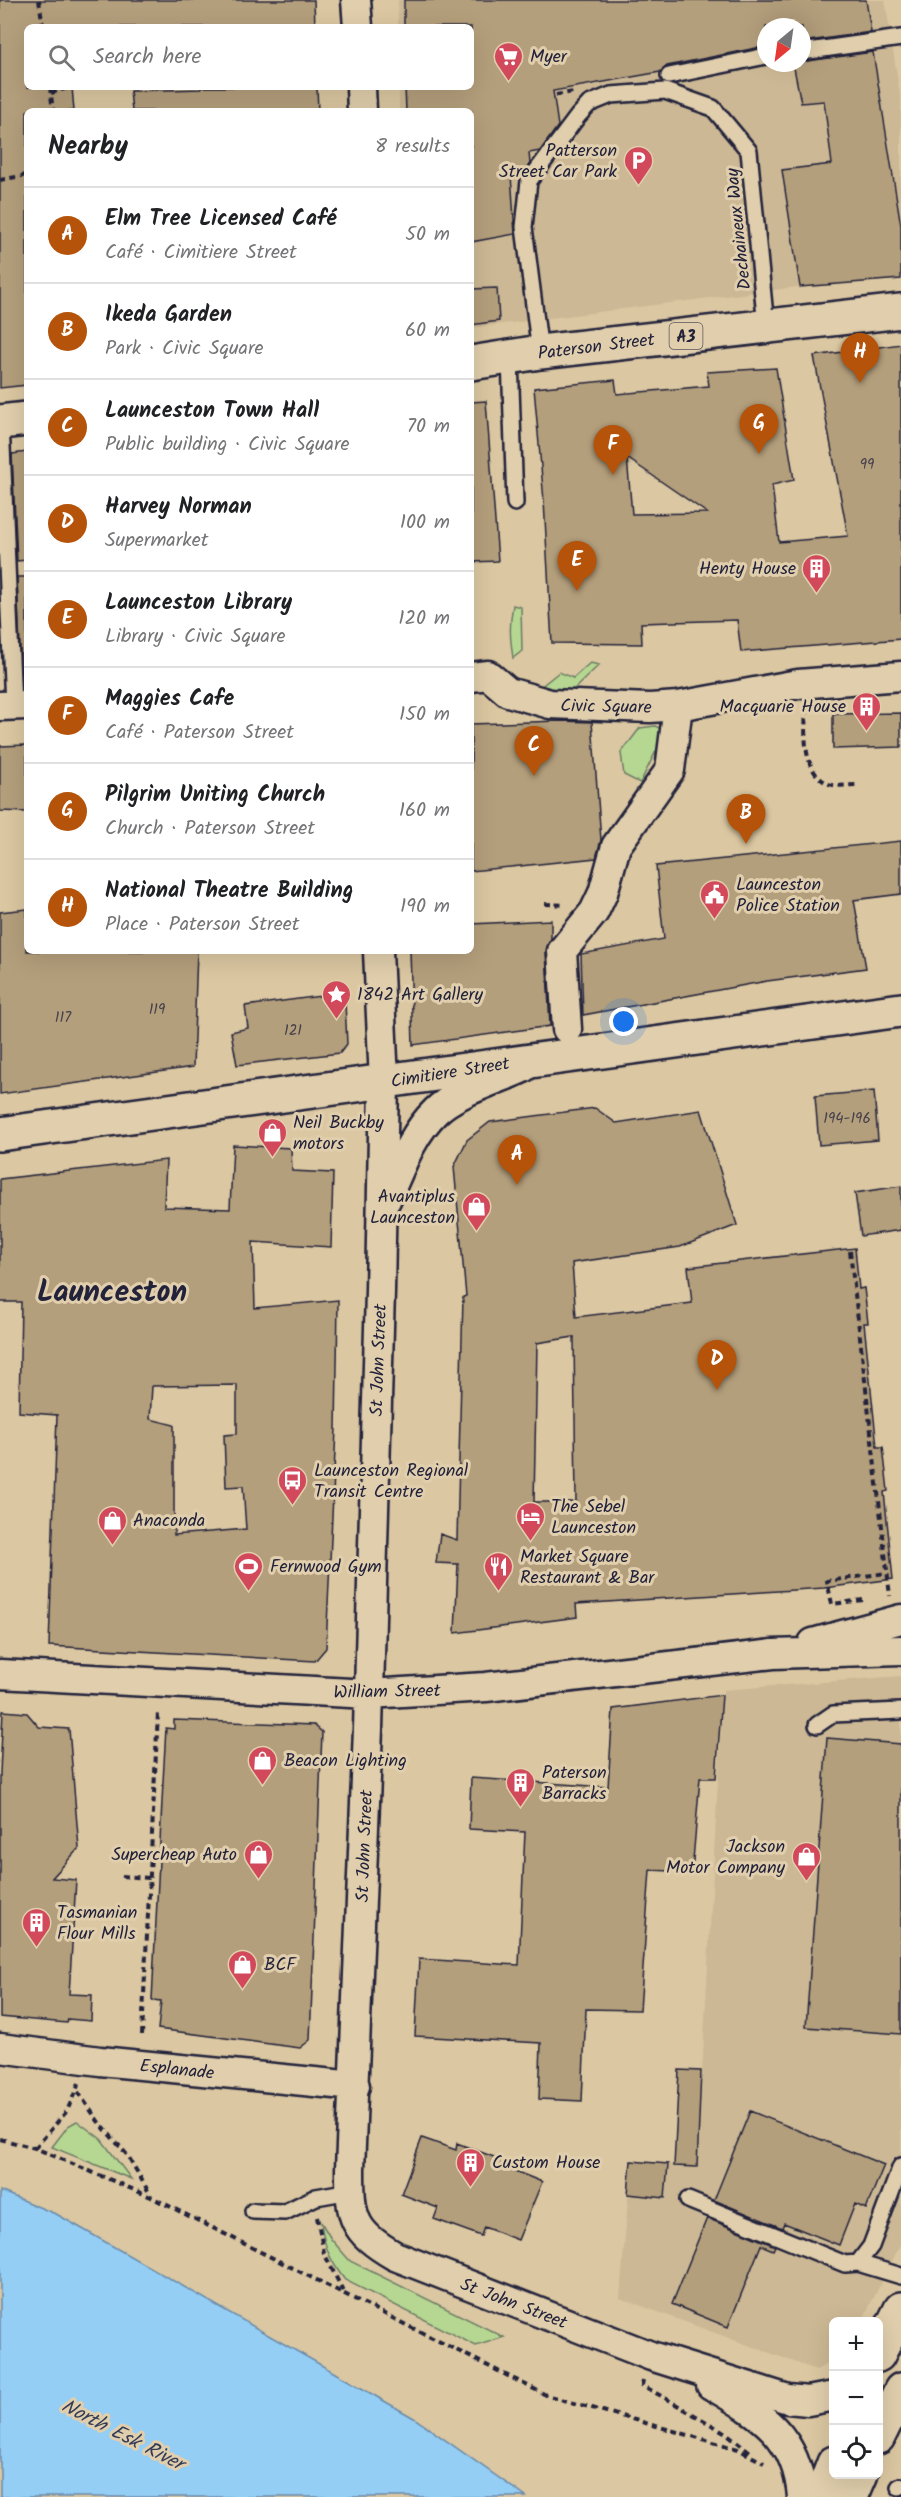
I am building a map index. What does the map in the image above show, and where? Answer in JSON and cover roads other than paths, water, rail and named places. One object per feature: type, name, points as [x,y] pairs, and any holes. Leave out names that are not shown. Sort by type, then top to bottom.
[{"type":"main road","name":"Paterson Street","points":[[474,363],[901,311]]},
{"type":"main road","points":[[0,422],[24,419]]},
{"type":"main road","name":"Cimitiere Street","points":[[0,1134],[901,1010]]},
{"type":"main road","points":[[883,2347],[901,2309]]},
{"type":"main road","points":[[883,2429],[901,2391]]},
{"type":"main road","points":[[821,2497],[829,2476]]},
{"type":"main road","points":[[851,2497],[859,2479]]},
{"type":"street","points":[[356,0],[357,24]]},
{"type":"street","points":[[361,90],[362,108]]},
{"type":"street","name":"Civic Square","points":[[474,677],[488,675],[507,692],[550,704],[650,708],[678,706],[807,683],[901,676]]},
{"type":"street","name":"Civic Square","points":[[567,1029],[562,951],[594,912],[603,893],[616,846],[670,770],[678,706]]},
{"type":"street","name":"St John Street","points":[[378,954],[384,1082],[369,1694],[350,2191],[352,2211],[360,2230],[372,2242],[396,2256],[651,2356],[788,2399],[808,2401],[829,2397]]},
{"type":"street","points":[[381,1211],[411,1145],[436,1111],[459,1097],[550,1057]]},
{"type":"street","name":"William Street","points":[[773,1654],[896,1608]]},
{"type":"street","name":"William Street","points":[[0,1674],[369,1694],[486,1687],[773,1654],[901,1650]]},
{"type":"street","name":"Esplanade","points":[[0,2048],[355,2086]]},
{"type":"street","points":[[681,2366],[757,2413],[777,2431],[796,2463],[802,2497]]},
{"type":"lane","points":[[811,51],[901,38]]},
{"type":"lane","points":[[669,76],[757,58]]},
{"type":"lane","name":"Dechaineux Way","points":[[514,503],[525,355],[524,227],[529,181],[589,104],[612,96],[665,91],[713,108],[749,151],[766,327]]},
{"type":"lane","points":[[0,422],[13,706]]},
{"type":"lane","points":[[817,1725],[833,1714],[901,1711]]},
{"type":"lane","points":[[858,2263],[871,2246],[901,2166]]},
{"type":"lane","points":[[253,2211],[285,2212],[316,2197],[350,2191]]},
{"type":"lane","points":[[688,2200],[845,2264],[858,2263],[901,2276]]},
{"type":"water","name":"North Esk River","points":[[0,2191],[58,2215],[414,2418],[526,2497],[0,2497]]},
{"type":"place","name":"Myer","points":[[509,82]]},
{"type":"place","name":"Patterson Street Car Park","points":[[638,186]]},
{"type":"place","name":"National Theatre Building","points":[[860,383]]},
{"type":"place","name":"Pilgrim Uniting Church","points":[[759,454]]},
{"type":"place","name":"Maggies Cafe","points":[[613,475]]},
{"type":"place","name":"Launceston Library","points":[[577,591]]},
{"type":"place","name":"Henty House","points":[[817,594]]},
{"type":"place","name":"Macquarie House","points":[[867,732]]},
{"type":"place","name":"Launceston Town Hall","points":[[534,776]]},
{"type":"place","name":"Ikeda Garden","points":[[746,844]]},
{"type":"place","name":"Launceston Police Station","points":[[715,920]]},
{"type":"place","name":"1842 Art Gallery","points":[[336,1020]]},
{"type":"place","name":"Neil Buckby motors","points":[[272,1158]]},
{"type":"place","name":"Elm Tree Licensed Café","points":[[517,1185]]},
{"type":"place","name":"Avantiplus Launceston","points":[[476,1232]]},
{"type":"place","name":"Harvey Norman","points":[[717,1390]]},
{"type":"place","name":"Launceston Regional Transit Centre","points":[[293,1506]]},
{"type":"place","name":"The Sebel Launceston","points":[[530,1542]]},
{"type":"place","name":"Anaconda","points":[[112,1546]]},
{"type":"place","name":"Fernwood Gym","points":[[249,1592]]},
{"type":"place","name":"Market Square Restaurant & Bar","points":[[499,1592]]},
{"type":"place","name":"Beacon Lighting","points":[[263,1786]]},
{"type":"place","name":"Paterson Barracks","points":[[521,1808]]},
{"type":"place","name":"Supercheap Auto","points":[[258,1880]]},
{"type":"place","name":"Jackson Motor Company","points":[[806,1882]]},
{"type":"place","name":"Tasmanian Flour Mills","points":[[36,1948]]},
{"type":"place","name":"BCF","points":[[243,1990]]},
{"type":"place","name":"Custom House","points":[[471,2188]]},
{"type":"district","name":"Launceston","points":[[112,1291]]}]
